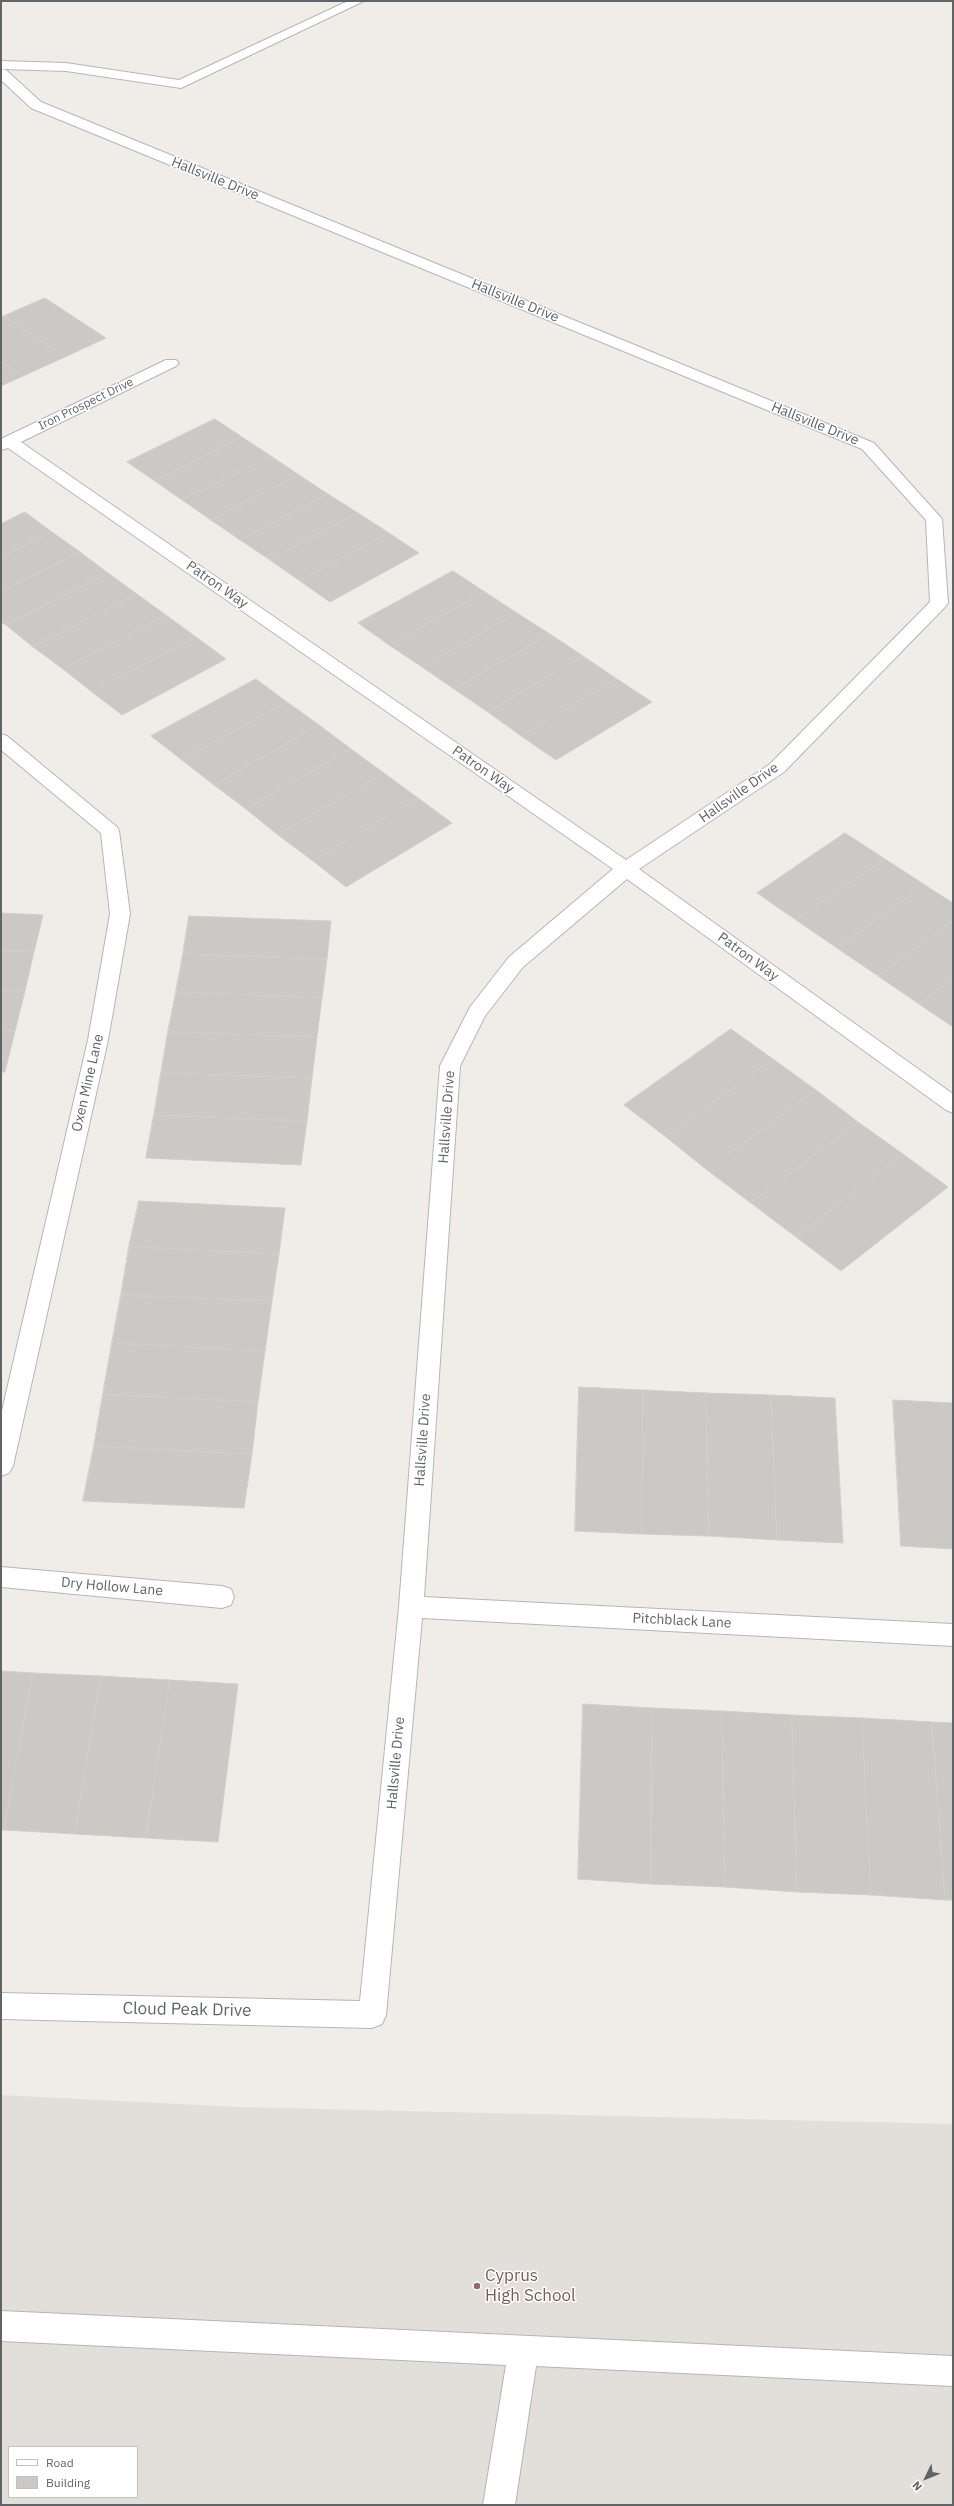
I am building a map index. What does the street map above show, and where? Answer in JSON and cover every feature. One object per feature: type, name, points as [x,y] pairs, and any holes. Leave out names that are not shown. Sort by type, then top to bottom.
[{"type":"street","points":[[1,65],[66,66],[181,84],[358,1]]},
{"type":"street","name":"Hallsville Drive","points":[[1,73],[13,93],[36,105],[868,446],[934,519],[939,602],[778,768],[626,869],[516,962],[477,1012],[450,1066],[411,1607],[372,2015]]},
{"type":"street","name":"Iron Prospect Drive","points":[[5,443],[171,363]]},
{"type":"street","name":"Patron Way","points":[[5,443],[626,869],[953,1105]]},
{"type":"street","name":"Oxen Mine Lane","points":[[1,1466],[98,1040],[120,914],[110,831],[2,743]]},
{"type":"street","name":"Dry Hollow Lane","points":[[1,1578],[222,1597]]},
{"type":"street","name":"Pitchblack Lane","points":[[411,1607],[953,1635]]},
{"type":"street","name":"Cloud Peak Drive","points":[[1,2006],[372,2015]]},
{"type":"street","points":[[1,2326],[953,2371]]},
{"type":"street","points":[[500,2505],[523,2351]]},
{"type":"shaded area","name":"Cyprus High School","points":[[1,2095],[237,2107],[953,2124],[953,2505],[1,2505]]},
{"type":"building","points":[[45,298],[106,338],[65,357],[4,316]]},
{"type":"building","points":[[4,316],[65,357],[23,376],[1,361],[1,318]]},
{"type":"building","points":[[1,361],[23,376],[1,386]]},
{"type":"building","points":[[215,419],[242,437],[155,481],[127,462]]},
{"type":"building","points":[[242,437],[271,456],[182,500],[155,481]]},
{"type":"building","points":[[271,456],[299,475],[211,520],[182,500]]},
{"type":"building","points":[[299,475],[328,494],[240,540],[211,520]]},
{"type":"building","points":[[328,494],[358,513],[270,560],[240,540]]},
{"type":"building","points":[[25,512],[52,532],[1,557],[1,524]]},
{"type":"building","points":[[358,513],[389,533],[300,581],[270,560]]},
{"type":"building","points":[[52,532],[80,552],[1,592],[1,557]]},
{"type":"building","points":[[389,533],[419,553],[330,602],[300,581]]},
{"type":"building","points":[[80,552],[108,573],[6,625],[1,622],[1,592]]},
{"type":"building","points":[[453,571],[485,592],[389,645],[358,623]]},
{"type":"building","points":[[108,573],[137,594],[33,647],[6,625]]},
{"type":"building","points":[[485,592],[517,613],[422,667],[389,645]]},
{"type":"building","points":[[137,594],[166,615],[63,669],[33,647]]},
{"type":"building","points":[[517,613],[550,634],[454,689],[422,667]]},
{"type":"building","points":[[166,615],[196,637],[92,692],[63,669]]},
{"type":"building","points":[[550,634],[583,656],[488,712],[454,689]]},
{"type":"building","points":[[196,637],[226,659],[122,715],[92,692]]},
{"type":"building","points":[[583,656],[617,679],[521,736],[488,712]]},
{"type":"building","points":[[256,679],[287,702],[182,760],[151,736]]},
{"type":"building","points":[[617,679],[652,702],[556,760],[521,736]]},
{"type":"building","points":[[287,702],[319,725],[214,785],[182,760]]},
{"type":"building","points":[[319,725],[351,749],[246,809],[214,785]]},
{"type":"building","points":[[351,749],[384,773],[278,835],[246,809]]},
{"type":"building","points":[[384,773],[418,798],[313,861],[278,835]]},
{"type":"building","points":[[418,798],[452,823],[346,887],[313,861]]},
{"type":"building","points":[[845,833],[885,859],[796,920],[757,893]]},
{"type":"building","points":[[885,859],[925,885],[837,948],[796,920]]},
{"type":"building","points":[[925,885],[953,903],[953,921],[878,976],[837,948]]},
{"type":"building","points":[[1,913],[43,915],[34,952],[1,951]]},
{"type":"building","points":[[189,916],[331,921],[327,959],[183,954]]},
{"type":"building","points":[[953,921],[953,979],[919,1004],[878,976]]},
{"type":"building","points":[[1,951],[34,952],[25,991],[1,990]]},
{"type":"building","points":[[183,954],[327,959],[322,998],[176,992]]},
{"type":"building","points":[[953,979],[953,1027],[919,1004]]},
{"type":"building","points":[[1,990],[25,991],[15,1031],[1,1030]]},
{"type":"building","points":[[176,992],[322,998],[317,1037],[168,1032]]},
{"type":"building","points":[[731,1029],[773,1059],[666,1137],[624,1105]]},
{"type":"building","points":[[1,1030],[15,1031],[5,1072],[1,1072]]},
{"type":"building","points":[[168,1032],[317,1037],[312,1078],[161,1073]]},
{"type":"building","points":[[773,1059],[816,1090],[707,1170],[666,1137]]},
{"type":"building","points":[[161,1073],[312,1078],[307,1121],[154,1115]]},
{"type":"building","points":[[816,1090],[858,1122],[751,1203],[707,1170]]},
{"type":"building","points":[[154,1115],[307,1121],[301,1165],[146,1158]]},
{"type":"building","points":[[858,1122],[903,1154],[796,1237],[751,1203]]},
{"type":"building","points":[[903,1154],[948,1187],[841,1271],[796,1237]]},
{"type":"building","points":[[139,1201],[285,1208],[279,1254],[129,1247]]},
{"type":"building","points":[[129,1247],[279,1254],[272,1301],[121,1295]]},
{"type":"building","points":[[121,1295],[272,1301],[265,1351],[112,1343]]},
{"type":"building","points":[[112,1343],[265,1351],[258,1402],[103,1394]]},
{"type":"building","points":[[579,1387],[643,1390],[642,1534],[575,1531]]},
{"type":"building","points":[[643,1390],[706,1393],[709,1536],[642,1534]]},
{"type":"building","points":[[706,1393],[771,1395],[777,1540],[709,1536]]},
{"type":"building","points":[[103,1394],[258,1402],[252,1454],[94,1446]]},
{"type":"building","points":[[771,1395],[835,1398],[843,1543],[777,1540]]},
{"type":"building","points":[[893,1400],[953,1403],[953,1549],[901,1546]]},
{"type":"building","points":[[94,1446],[252,1454],[244,1508],[83,1501]]},
{"type":"building","points":[[1,1671],[33,1673],[4,1830],[1,1830]]},
{"type":"building","points":[[33,1673],[101,1676],[75,1834],[4,1830]]},
{"type":"building","points":[[101,1676],[170,1680],[146,1838],[75,1834]]},
{"type":"building","points":[[170,1680],[238,1684],[218,1842],[146,1838]]},
{"type":"building","points":[[583,1704],[652,1708],[651,1884],[578,1879]]},
{"type":"building","points":[[652,1708],[722,1711],[725,1887],[651,1884]]},
{"type":"building","points":[[722,1711],[792,1715],[797,1892],[725,1887]]},
{"type":"building","points":[[792,1715],[862,1718],[871,1895],[797,1892]]},
{"type":"building","points":[[862,1718],[932,1722],[945,1900],[871,1895]]},
{"type":"building","points":[[932,1722],[953,1723],[953,1900],[945,1900]]},
{"type":"place","name":"Cyprus High School","points":[[477,2286]]}]
